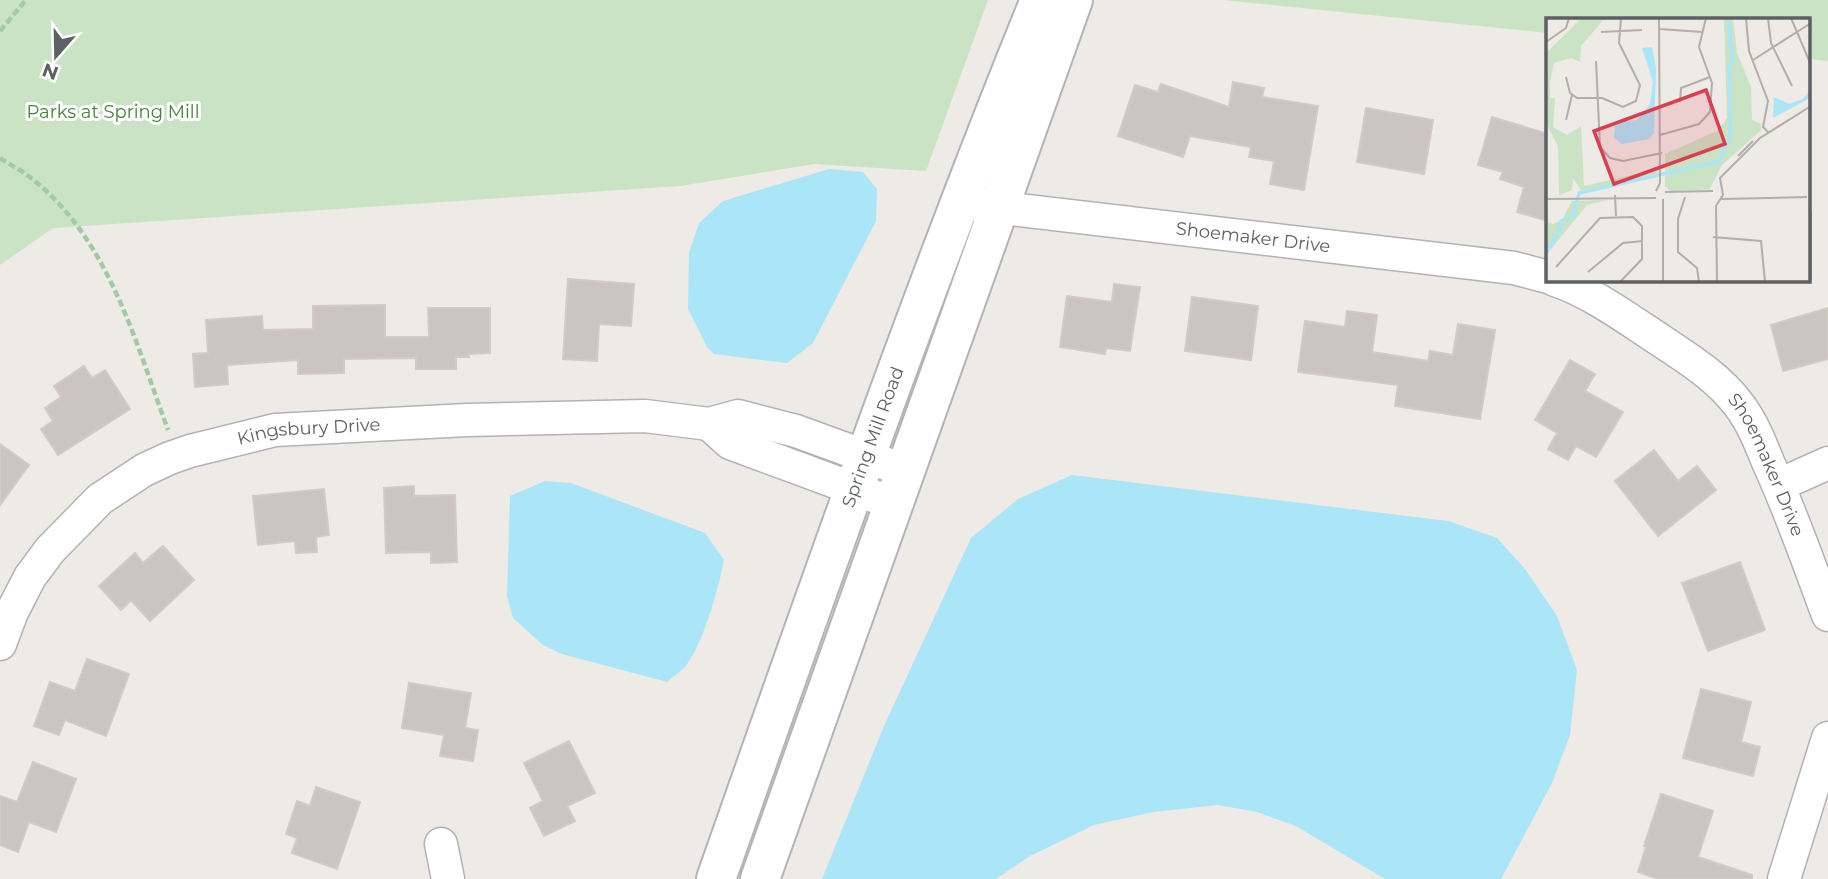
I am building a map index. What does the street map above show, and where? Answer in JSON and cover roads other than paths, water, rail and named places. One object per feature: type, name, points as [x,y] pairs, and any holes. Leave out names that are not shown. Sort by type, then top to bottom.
[{"type":"street","name":"Spring Mill Road","points":[[716,879],[859,472],[958,203],[1040,0]]},
{"type":"street","points":[[760,879],[1073,0]]},
{"type":"street","name":"Shoemaker Drive","points":[[958,203],[1514,268],[1546,276]]},
{"type":"street","name":"Shoemaker Drive","points":[[1561,282],[1635,324],[1690,360],[1739,404],[1754,428],[1779,485],[1828,615]]},
{"type":"street","name":"Kingsbury Drive","points":[[0,644],[12,612],[30,577],[58,541],[100,499],[144,470],[190,450],[275,430],[467,420],[645,416],[709,424],[738,416],[796,431],[859,472],[900,488]]},
{"type":"street","points":[[1779,485],[1828,463]]},
{"type":"street","points":[[1784,879],[1828,737]]},
{"type":"street","points":[[441,844],[448,879]]},
{"type":"water","points":[[829,169],[863,172],[877,189],[876,221],[813,343],[787,363],[714,354],[707,347],[688,309],[689,253],[699,223],[723,201]]},
{"type":"water","points":[[1072,475],[1448,521],[1497,538],[1525,569],[1557,616],[1577,670],[1570,735],[1552,783],[1501,879],[1385,879],[1296,826],[1257,812],[1218,805],[1153,812],[1094,825],[1030,856],[996,879],[822,879],[884,726],[971,538],[1018,499]]},
{"type":"water","points":[[545,481],[571,483],[705,533],[724,560],[714,601],[691,659],[667,682],[562,654],[543,645],[513,618],[507,596],[510,496]]},
{"type":"park label","name":"Parks at Spring Mill","points":[[113,112]]}]
